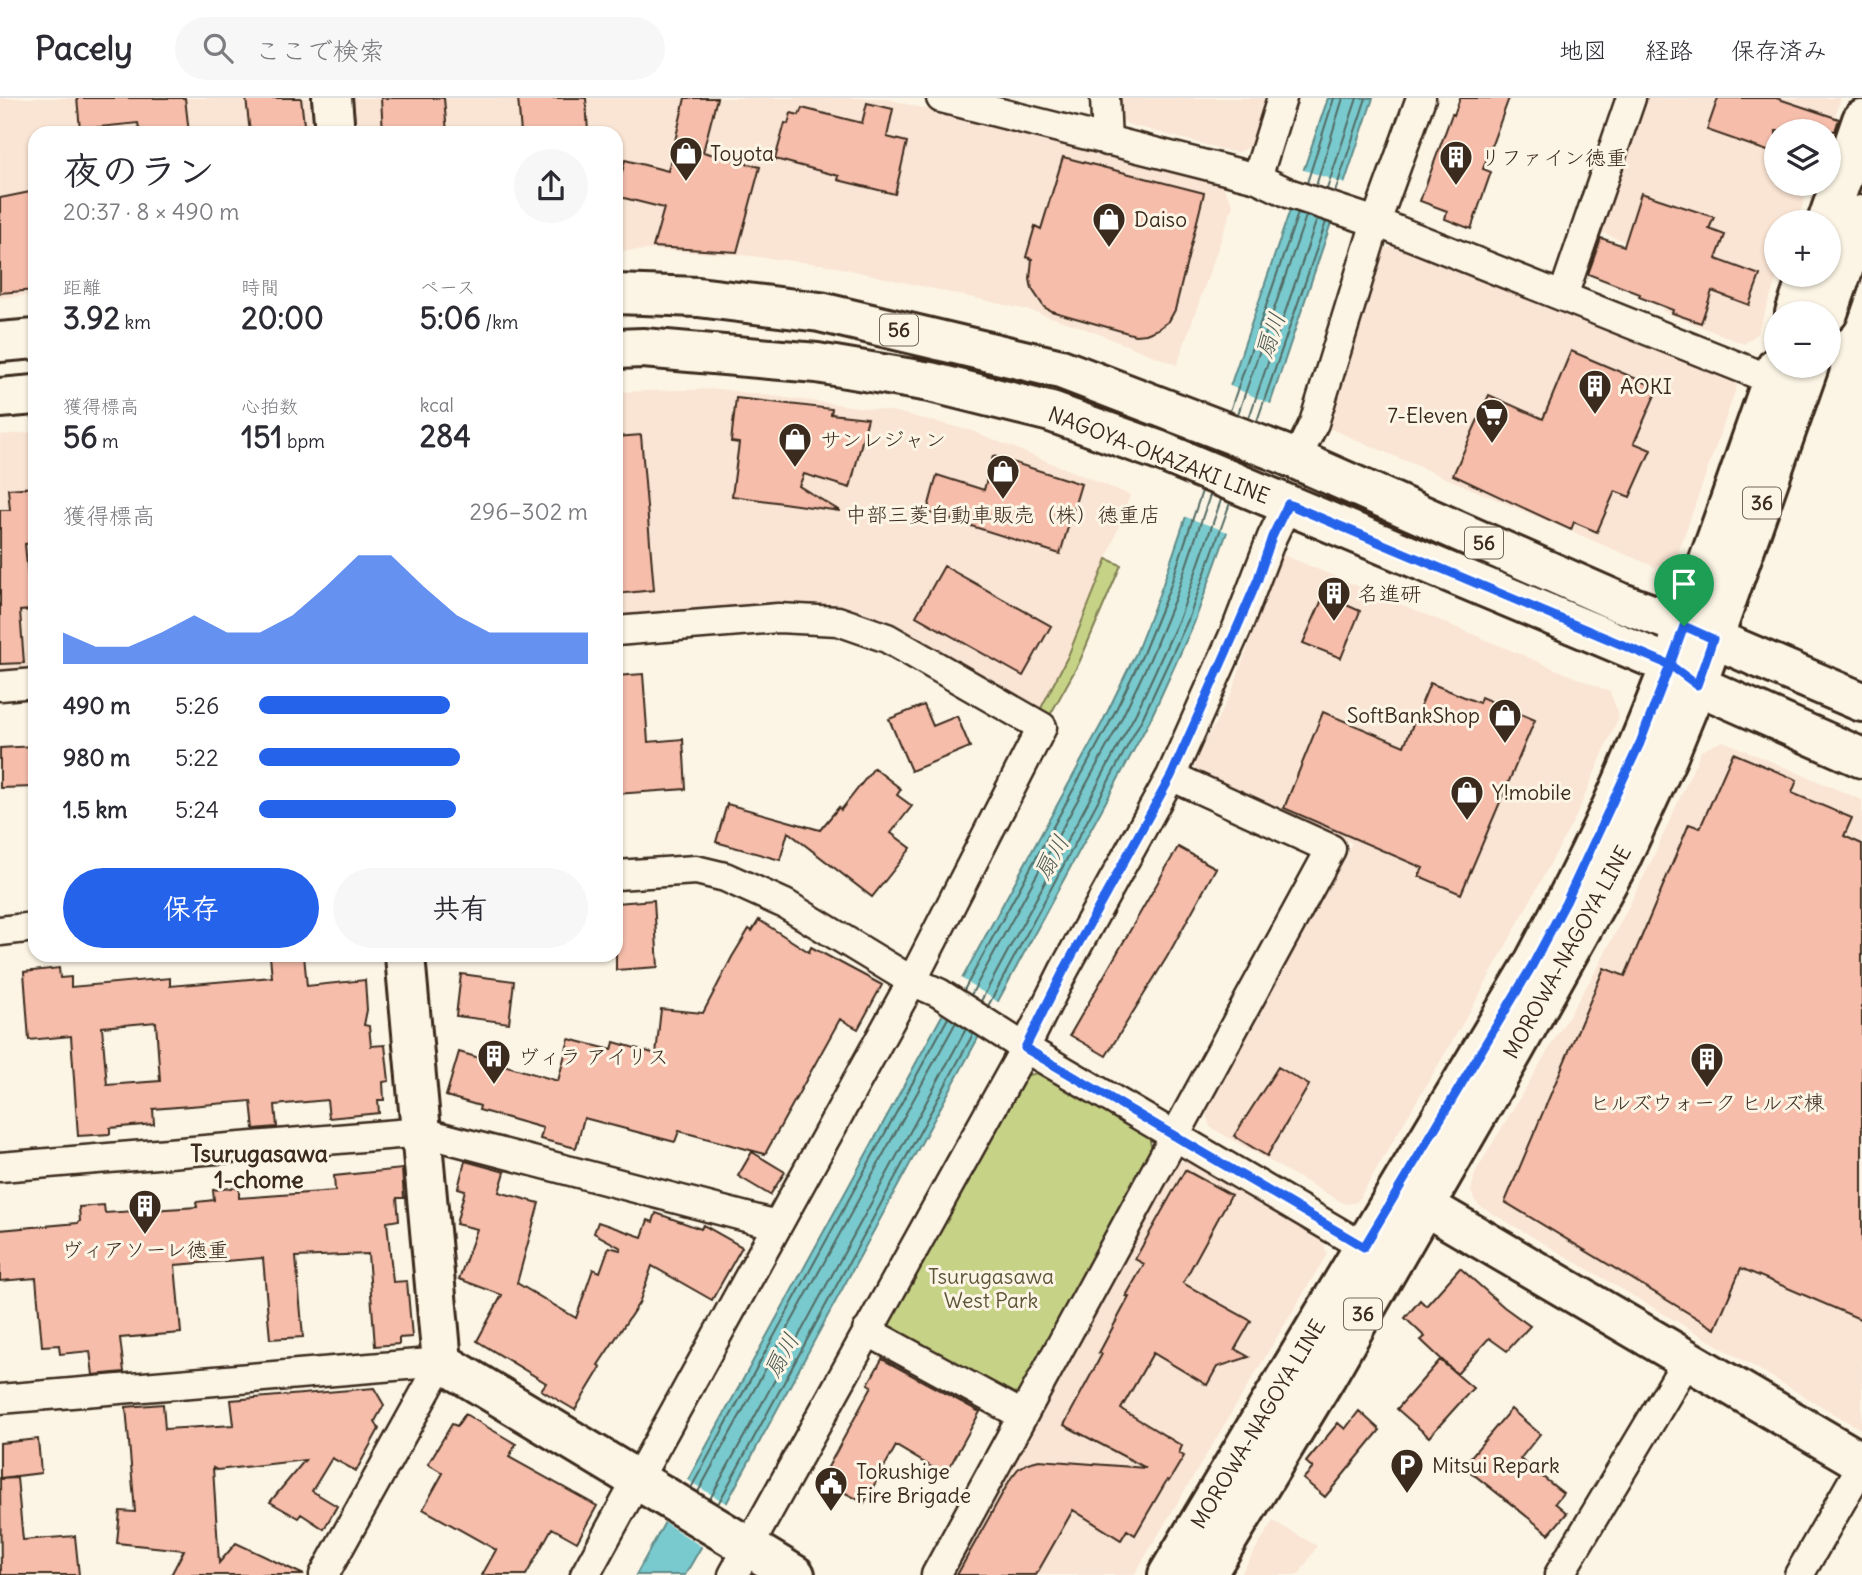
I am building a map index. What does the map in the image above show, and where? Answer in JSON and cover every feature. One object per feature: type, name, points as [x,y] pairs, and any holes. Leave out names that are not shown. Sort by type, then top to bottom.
[{"type":"main road","points":[[332,98],[334,126]]},
{"type":"main road","points":[[1831,210],[1862,120]]},
{"type":"main road","points":[[1832,301],[1862,215]]},
{"type":"main road","name":"56","points":[[623,294],[698,297],[820,312],[1061,369],[1173,410],[1291,458],[1619,603],[1862,702]]},
{"type":"main road","points":[[0,342],[28,340]]},
{"type":"main road","name":"NAGOYA-OKAZAKI LINE","points":[[623,349],[643,348],[817,363],[930,382],[1051,412],[1160,451],[1281,501],[1683,675],[1862,758]]},
{"type":"main road","name":"MOROWA-NAGOYA LINE","points":[[1698,633],[1723,522],[1772,378]]},
{"type":"main road","name":"MOROWA-NAGOYA LINE","points":[[1206,1575],[1326,1377],[1620,860],[1668,755],[1683,675],[1698,633],[1805,378]]},
{"type":"main road","points":[[0,398],[28,396]]},
{"type":"main road","name":"MOROWA-NAGOYA LINE","points":[[1168,1575],[1532,966],[1566,902],[1640,743],[1683,675]]},
{"type":"main road","points":[[406,962],[442,1362],[653,1489],[733,1551],[795,1575]]},
{"type":"main road","points":[[1425,1206],[1862,1463]]},
{"type":"street","points":[[941,98],[1257,178],[1291,194],[1346,210],[1563,296],[1764,369]]},
{"type":"street","points":[[1105,98],[1107,141]]},
{"type":"street","points":[[1257,178],[1282,98]]},
{"type":"street","points":[[1291,458],[1314,423],[1376,222],[1421,98]]},
{"type":"street","points":[[1563,296],[1630,98]]},
{"type":"street","points":[[733,1551],[867,1331],[1025,1048],[1064,970],[1171,776],[1258,579],[1281,501]]},
{"type":"street","points":[[585,1575],[653,1489],[777,1225],[912,981],[1042,727],[887,638],[838,621],[778,618],[623,630]]},
{"type":"street","points":[[0,686],[28,684]]},
{"type":"street","points":[[936,1575],[1331,849],[1171,776]]},
{"type":"street","points":[[623,875],[696,870],[724,877],[785,904],[1364,1247]]},
{"type":"street","points":[[0,931],[28,929]]},
{"type":"street","points":[[0,1167],[422,1132],[777,1225]]},
{"type":"street","points":[[867,1331],[1022,1415]]},
{"type":"street","points":[[1559,1575],[1688,1359]]},
{"type":"street","points":[[0,1399],[442,1362]]},
{"type":"street","points":[[324,1575],[442,1362]]},
{"type":"street","points":[[1799,1575],[1862,1463]]},
{"type":"shaded area","points":[[0,98],[309,98],[311,126],[28,126],[28,296],[0,298]]},
{"type":"shaded area","points":[[353,98],[883,98],[1221,183],[1233,205],[1177,365],[1081,327],[1032,311],[828,265],[742,255],[623,251],[623,126],[356,126]]},
{"type":"shaded area","points":[[1119,98],[1266,98],[1251,146],[1237,153],[1127,124],[1119,115]]},
{"type":"shaded area","points":[[1640,98],[1841,98],[1834,119],[1764,119],[1764,196],[1806,196],[1801,210],[1764,210],[1764,287],[1774,287],[1769,301],[1764,301],[1764,314],[1757,334],[1744,344],[1662,311],[1680,263],[1595,230]]},
{"type":"shaded area","points":[[1396,244],[1731,378],[1737,386],[1677,556],[1655,567],[1324,426],[1380,252]]},
{"type":"shaded area","points":[[718,389],[896,412],[972,431],[1130,495],[1092,600],[1068,656],[1039,712],[889,629],[623,620],[623,392]]},
{"type":"shaded area","points":[[28,433],[28,671],[0,673],[0,435]]},
{"type":"shaded area","points":[[1281,554],[1610,692],[1619,716],[1576,816],[1476,1001],[1357,1202],[1345,1204],[1210,1127],[1206,1113],[1352,843],[1198,776],[1194,763],[1232,692]]},
{"type":"shaded area","name":"ヒルズウォーク ヒルズ棟","points":[[1723,741],[1862,800],[1862,1430],[1480,1206],[1471,1191],[1476,1171],[1598,967],[1652,860],[1701,751]]},
{"type":"shaded area","points":[[1191,1158],[1322,1238],[1327,1254],[1134,1575],[951,1575],[1172,1165]]},
{"type":"shaded area","points":[[1273,1521],[1317,1546],[1299,1575],[1240,1575]]},
{"type":"green space","points":[[1107,559],[1121,565],[1079,663],[1049,717],[1039,712],[1068,656]]},
{"type":"green space","name":"Tsurugasawa West Park","points":[[1038,1073],[1149,1136],[1152,1150],[1020,1391],[1007,1395],[892,1334],[888,1319],[1024,1076]]},
{"type":"water","name":"扇川","points":[[1328,98],[1373,98],[1227,532],[1194,623],[1150,720],[685,1575],[636,1575],[1102,723],[1136,653],[1162,587]]},
{"type":"pier","points":[[1301,169],[1348,185],[1336,224],[1290,209]]},
{"type":"pier","points":[[1228,385],[1273,405],[1231,533],[1183,516]]},
{"type":"pier","points":[[961,978],[1001,1004],[982,1039],[939,1013]]},
{"type":"pier","points":[[684,1478],[729,1505],[704,1548],[662,1521]]},
{"type":"building","points":[[77,98],[185,98],[188,126],[139,126],[138,123],[80,126]]},
{"type":"building","points":[[246,98],[301,98],[304,126],[249,126]]},
{"type":"building","points":[[381,98],[444,98],[446,126],[383,126]]},
{"type":"building","points":[[518,98],[586,98],[588,126],[520,126]]},
{"type":"building","name":"Toyota","points":[[685,98],[717,98],[703,152],[760,167],[737,252],[653,247],[664,208],[623,198],[623,168],[625,160],[668,171]]},
{"type":"building","points":[[1460,98],[1509,98],[1483,169],[1491,172],[1471,229],[1445,219],[1447,211],[1420,201]]},
{"type":"building","points":[[1718,98],[1776,98],[1839,119],[1764,119],[1764,150],[1707,130]]},
{"type":"building","points":[[867,103],[893,109],[887,137],[907,142],[895,194],[838,180],[839,176],[775,159],[785,123],[788,124],[791,113],[799,115],[802,108],[862,123]]},
{"type":"building","name":"Daiso","points":[[1063,157],[1204,193],[1175,310],[1169,321],[1158,329],[1135,335],[1051,311],[1044,307],[1032,289],[1032,259],[1026,257],[1035,226],[1041,229]]},
{"type":"building","points":[[28,192],[28,291],[0,293],[0,198]]},
{"type":"building","points":[[1641,193],[1714,217],[1709,229],[1725,235],[1716,259],[1760,275],[1749,305],[1712,291],[1701,323],[1672,313],[1673,310],[1639,297],[1640,294],[1588,274],[1601,238],[1624,246]]},
{"type":"building","name":"AOKI","points":[[1571,351],[1658,388],[1634,443],[1651,450],[1630,497],[1615,491],[1597,532],[1574,522],[1571,530],[1453,475],[1489,395],[1543,419]]},
{"type":"building","name":"サンレジャン","points":[[736,398],[832,409],[831,414],[868,418],[850,488],[804,474],[799,486],[840,511],[732,496],[739,443],[731,442]]},
{"type":"building","points":[[641,435],[654,590],[623,593],[623,436]]},
{"type":"building","name":"中部三菱自動車販売（株）徳重店","points":[[993,456],[1081,484],[1060,554],[927,512],[937,475],[984,490]]},
{"type":"building","points":[[28,488],[28,544],[25,544],[28,610],[20,611],[24,663],[0,664],[0,510],[10,510],[8,489]]},
{"type":"building","points":[[944,566],[1051,626],[1023,676],[916,616]]},
{"type":"building","name":"名進研","points":[[1324,595],[1360,611],[1341,658],[1303,643]]},
{"type":"building","points":[[643,674],[648,742],[683,739],[686,789],[623,794],[623,675]]},
{"type":"building","points":[[1430,683],[1479,703],[1481,697],[1535,720],[1461,894],[1419,876],[1423,868],[1284,808],[1323,712],[1404,746]]},
{"type":"building","points":[[924,705],[933,726],[957,716],[970,747],[911,771],[889,719]]},
{"type":"building","points":[[28,746],[28,787],[0,788],[0,748]]},
{"type":"building","name":"ヒルズウォーク ヒルズ棟","points":[[1733,753],[1797,780],[1792,793],[1852,818],[1844,836],[1862,844],[1862,1320],[1741,1268],[1715,1329],[1505,1202],[1604,968],[1625,976],[1689,824],[1700,828]]},
{"type":"building","points":[[874,768],[901,789],[897,795],[912,806],[891,833],[911,848],[872,897],[788,832],[780,860],[716,842],[727,804],[820,830],[839,807],[841,810]]},
{"type":"building","points":[[1178,847],[1216,868],[1167,957],[1106,1056],[1070,1035]]},
{"type":"building","points":[[654,900],[658,967],[616,970],[616,962],[623,962],[623,902]]},
{"type":"building","points":[[759,920],[809,952],[811,947],[882,985],[858,1029],[840,1019],[765,1154],[679,1131],[675,1142],[584,1118],[576,1148],[540,1139],[543,1128],[479,1110],[480,1106],[446,1096],[459,1052],[558,1081],[569,1039],[612,1050],[614,1042],[656,1054],[661,1009],[703,1013],[732,957],[749,929],[752,931]]},
{"type":"building","points":[[271,962],[305,962],[307,986],[365,980],[367,1010],[364,1025],[369,1026],[371,1046],[385,1045],[389,1081],[383,1082],[384,1100],[378,1100],[379,1113],[329,1118],[327,1100],[275,1105],[277,1127],[254,1129],[251,1101],[153,1109],[154,1124],[110,1128],[110,1134],[78,1136],[71,1036],[29,1040],[24,972],[59,968],[60,978],[71,977],[71,987],[170,978],[170,986],[272,977]],"holes":[[[156,1022],[160,1081],[107,1085],[102,1027]]]},
{"type":"building","points":[[461,974],[514,981],[509,1023],[456,1016]]},
{"type":"building","points":[[1278,1067],[1309,1085],[1267,1156],[1234,1136]]},
{"type":"building","points":[[752,1152],[785,1172],[770,1195],[738,1176]]},
{"type":"building","points":[[465,1161],[505,1172],[499,1192],[539,1203],[517,1283],[576,1318],[593,1269],[600,1272],[609,1247],[621,1248],[594,1233],[598,1222],[642,1237],[648,1220],[653,1222],[656,1213],[701,1229],[703,1225],[742,1247],[712,1300],[652,1266],[639,1303],[598,1365],[601,1367],[575,1410],[541,1390],[546,1383],[477,1341],[502,1295],[459,1279],[477,1229],[456,1224],[465,1190],[458,1188]]},
{"type":"building","points":[[402,1169],[404,1198],[397,1198],[399,1220],[387,1222],[393,1282],[407,1281],[412,1337],[399,1338],[399,1344],[375,1346],[368,1254],[296,1257],[303,1337],[270,1339],[263,1258],[175,1265],[181,1333],[120,1338],[124,1372],[93,1375],[90,1351],[60,1354],[59,1345],[42,1346],[36,1278],[0,1281],[0,1230],[78,1223],[79,1207],[104,1205],[105,1213],[197,1207],[196,1202],[214,1200],[213,1190],[239,1187],[239,1198],[335,1191],[334,1176]]},
{"type":"building","points":[[1185,1170],[1231,1195],[1183,1283],[1251,1321],[1235,1349],[1249,1357],[1217,1367],[1207,1385],[1153,1353],[1121,1409],[1182,1446],[1179,1453],[1184,1456],[1135,1535],[1127,1530],[1121,1540],[1073,1510],[1036,1575],[957,1575],[1011,1478],[1018,1469],[1028,1463],[1039,1460],[1146,1468],[1064,1425],[1102,1354],[1099,1353],[1144,1264],[1135,1259]]},
{"type":"building","points":[[1460,1268],[1530,1326],[1507,1351],[1489,1338],[1457,1374],[1421,1340],[1425,1337],[1405,1318],[1420,1300],[1426,1306]]},
{"type":"building","points":[[882,1359],[980,1412],[945,1475],[896,1446],[864,1503],[821,1480],[872,1386],[868,1384]]},
{"type":"building","points":[[1440,1360],[1473,1388],[1429,1437],[1397,1409]]},
{"type":"building","points":[[374,1388],[384,1405],[375,1421],[379,1429],[356,1471],[332,1458],[312,1491],[337,1506],[324,1529],[301,1514],[298,1518],[270,1502],[305,1460],[217,1470],[213,1468],[219,1563],[236,1543],[304,1575],[171,1575],[184,1550],[117,1543],[120,1511],[135,1512],[126,1407],[163,1404],[165,1429],[234,1425],[231,1400]]},
{"type":"building","points":[[1511,1409],[1540,1434],[1520,1459],[1563,1493],[1555,1503],[1567,1513],[1549,1534],[1463,1466]]},
{"type":"building","points":[[1359,1411],[1380,1430],[1325,1497],[1303,1479],[1313,1468],[1306,1462],[1338,1423],[1345,1429]]},
{"type":"building","points":[[465,1414],[516,1444],[509,1457],[597,1506],[577,1542],[552,1528],[526,1575],[482,1575],[496,1550],[423,1509],[443,1473],[428,1464],[452,1424],[457,1426]]},
{"type":"building","points":[[38,1439],[41,1473],[0,1478],[0,1443]]},
{"type":"building","points":[[17,1478],[23,1540],[75,1536],[79,1575],[1,1575],[0,1479]]},
{"type":"place","name":"Toyota","points":[[686,183]]},
{"type":"place","name":"リファイン徳重","points":[[1456,187]]},
{"type":"place","name":"Daiso","points":[[1109,249]]},
{"type":"place","name":"AOKI","points":[[1595,416]]},
{"type":"place","name":"7-Eleven","points":[[1492,445]]},
{"type":"place","name":"サンレジャン","points":[[795,469]]},
{"type":"place","name":"中部三菱自動車販売（株）徳重店","points":[[1003,501]]},
{"type":"place","name":"名進研","points":[[1334,623]]},
{"type":"place","name":"SoftBankShop","points":[[1505,745]]},
{"type":"place","name":"Y!mobile","points":[[1467,822]]},
{"type":"place","name":"ヴィラ アイリス","points":[[494,1086]]},
{"type":"place","name":"ヒルズウォーク ヒルズ棟","points":[[1707,1089]]},
{"type":"place","name":"ヴィアソーレ徳重","points":[[145,1236]]},
{"type":"place","name":"Mitsui Repark","points":[[1407,1495]]},
{"type":"place","name":"Tokushige Fire Brigade","points":[[831,1513]]},
{"type":"district","name":"Tsurugasawa 1-chome","points":[[259,1166]]},
{"type":"route","points":[[1684,626],[1670,665],[1288,504],[1272,537],[1237,628],[1171,776],[1064,970],[1025,1048],[1364,1247],[1532,966],[1566,902],[1640,743],[1670,665],[1697,685],[1713,639],[1684,626]]}]
